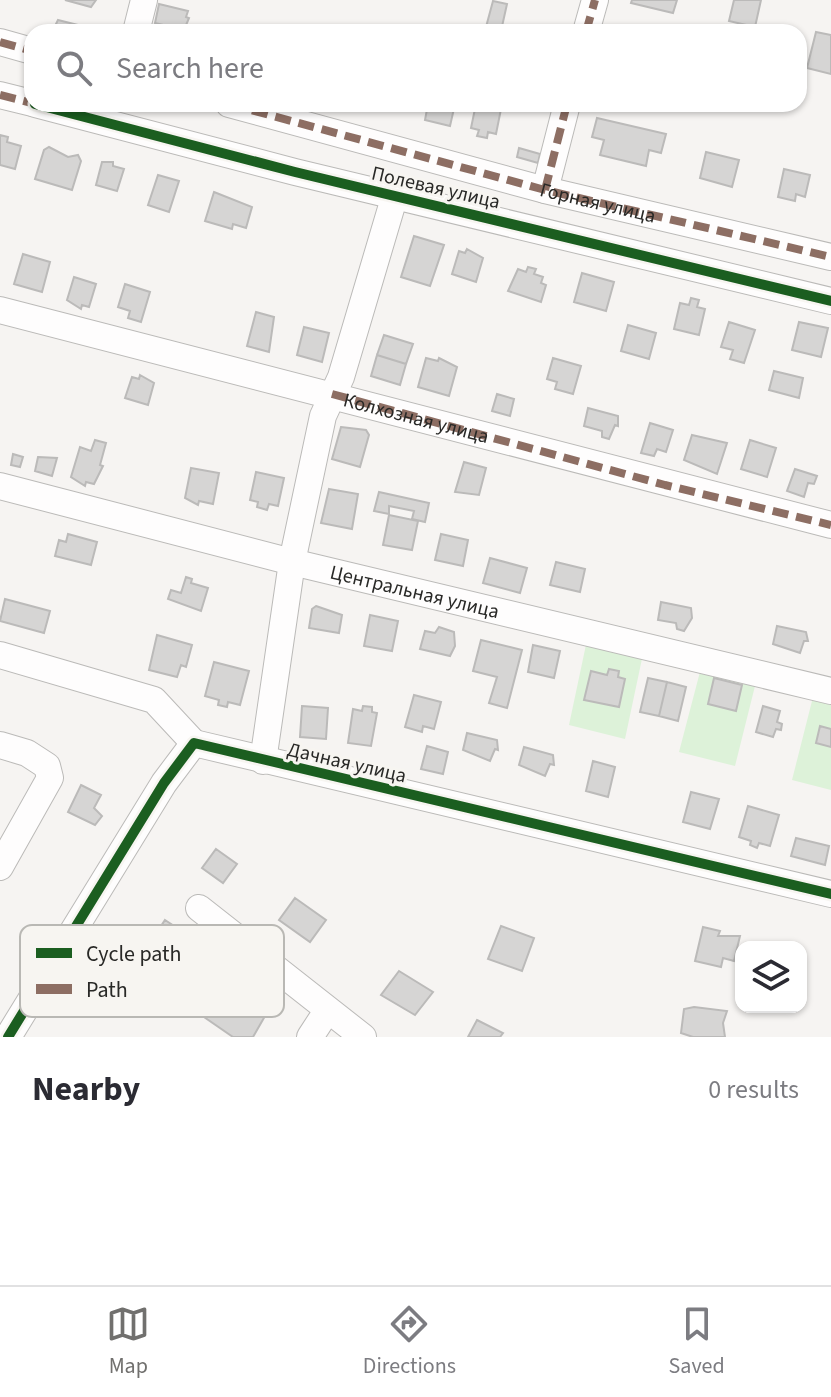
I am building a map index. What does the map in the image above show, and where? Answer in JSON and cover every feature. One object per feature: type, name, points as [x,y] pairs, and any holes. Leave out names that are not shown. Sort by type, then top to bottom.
[{"type":"street","points":[[138,24],[144,0]]},
{"type":"street","points":[[588,24],[595,0]]},
{"type":"street","points":[[0,42],[24,49]]},
{"type":"street","name":"Полевая улица","points":[[0,95],[24,102]]},
{"type":"street","name":"Полевая улица","points":[[65,112],[831,301]]},
{"type":"street","name":"Горная улица","points":[[258,112],[545,190],[831,257]]},
{"type":"street","points":[[545,190],[565,112]]},
{"type":"street","points":[[263,761],[292,562],[323,416],[341,377],[395,195]]},
{"type":"street","name":"Колхозная улица","points":[[0,310],[332,394],[665,485],[831,525]]},
{"type":"street","name":"Центральная улица","points":[[0,486],[292,562],[831,691]]},
{"type":"street","points":[[1,658],[154,700],[194,743],[164,783],[77,925]]},
{"type":"street","name":"Дачная улица","points":[[194,743],[831,894]]},
{"type":"street","points":[[0,745],[27,753],[47,766],[50,778],[0,867]]},
{"type":"street","points":[[199,908],[220,925]]},
{"type":"street","points":[[284,976],[363,1037]]},
{"type":"street","points":[[310,1037],[327,1011]]},
{"type":"street","points":[[8,1037],[20,1017]]},
{"type":"green space","points":[[587,640],[643,654],[625,739],[569,725]]},
{"type":"green space","points":[[701,668],[756,682],[735,766],[679,752]]},
{"type":"green space","points":[[813,697],[831,701],[831,790],[792,780]]},
{"type":"building","points":[[65,0],[96,0],[91,7]]},
{"type":"building","points":[[632,0],[677,0],[673,13],[631,3]]},
{"type":"building","points":[[734,0],[761,0],[756,24],[729,21]]},
{"type":"building","points":[[493,1],[507,4],[503,24],[487,24]]},
{"type":"building","points":[[159,4],[188,11],[186,24],[155,23]]},
{"type":"building","points":[[816,32],[831,35],[831,74],[807,68]]},
{"type":"building","points":[[426,112],[453,112],[450,126],[425,120]]},
{"type":"building","points":[[474,112],[500,112],[496,134],[488,132],[487,138],[477,136],[479,130],[471,128]]},
{"type":"building","points":[[597,118],[666,134],[661,153],[649,150],[646,166],[600,155],[604,140],[592,137]]},
{"type":"building","points":[[0,135],[8,137],[7,142],[21,146],[15,169],[0,165]]},
{"type":"building","points":[[49,147],[68,157],[78,155],[81,161],[72,190],[35,179],[44,150]]},
{"type":"building","points":[[519,148],[540,154],[538,163],[517,157]]},
{"type":"building","points":[[706,152],[739,160],[732,187],[700,178]]},
{"type":"building","points":[[102,162],[113,162],[113,166],[124,169],[117,191],[96,185]]},
{"type":"building","points":[[784,169],[810,175],[805,197],[796,194],[795,201],[778,197]]},
{"type":"building","points":[[158,175],[179,181],[169,212],[148,205]]},
{"type":"building","points":[[214,192],[252,207],[246,228],[233,224],[232,229],[205,221]]},
{"type":"building","points":[[414,236],[444,245],[430,286],[401,277]]},
{"type":"building","points":[[467,249],[483,258],[476,282],[452,274],[459,251],[465,253]]},
{"type":"building","points":[[23,254],[50,262],[42,292],[14,284]]},
{"type":"building","points":[[528,267],[536,269],[534,274],[543,277],[541,283],[546,285],[541,302],[508,291],[518,269],[526,272]]},
{"type":"building","points":[[582,273],[614,282],[606,311],[574,302]]},
{"type":"building","points":[[74,277],[96,284],[89,307],[82,305],[81,309],[67,300]]},
{"type":"building","points":[[125,284],[150,292],[141,322],[128,318],[130,311],[118,307]]},
{"type":"building","points":[[691,298],[699,300],[697,307],[705,309],[699,335],[674,329],[680,303],[689,305]]},
{"type":"building","points":[[256,312],[274,317],[269,352],[247,346]]},
{"type":"building","points":[[729,322],[755,330],[744,363],[730,359],[733,350],[721,347]]},
{"type":"building","points":[[799,322],[828,328],[821,357],[792,350]]},
{"type":"building","points":[[628,325],[656,333],[649,359],[621,351]]},
{"type":"building","points":[[304,327],[329,333],[322,362],[297,355]]},
{"type":"building","points":[[384,335],[413,344],[406,364],[377,355]]},
{"type":"building","points":[[377,355],[406,364],[400,385],[371,376]]},
{"type":"building","points":[[426,358],[438,361],[439,358],[457,367],[449,396],[418,387]]},
{"type":"building","points":[[553,358],[581,366],[573,394],[555,389],[557,382],[547,379]]},
{"type":"building","points":[[774,371],[803,378],[799,398],[769,390]]},
{"type":"building","points":[[140,375],[154,383],[148,405],[125,398],[132,377],[139,379]]},
{"type":"building","points":[[497,394],[514,399],[510,416],[492,411]]},
{"type":"building","points":[[588,408],[618,416],[618,426],[615,425],[609,439],[602,437],[602,431],[584,426]]},
{"type":"building","points":[[650,423],[673,430],[666,452],[657,449],[654,456],[641,453]]},
{"type":"building","points":[[341,427],[366,430],[369,435],[360,467],[332,459]]},
{"type":"building","points":[[692,435],[727,443],[717,474],[684,460]]},
{"type":"building","points":[[95,440],[106,443],[100,465],[103,466],[94,484],[86,482],[85,486],[71,477],[80,447],[91,451]]},
{"type":"building","points":[[750,440],[776,448],[767,477],[741,469]]},
{"type":"building","points":[[13,454],[23,457],[20,467],[11,465]]},
{"type":"building","points":[[38,457],[57,458],[52,476],[35,471]]},
{"type":"building","points":[[464,462],[486,468],[479,495],[455,492]]},
{"type":"building","points":[[191,468],[219,473],[213,504],[199,501],[198,505],[185,498]]},
{"type":"building","points":[[795,469],[817,476],[814,484],[808,483],[804,497],[787,491]]},
{"type":"building","points":[[256,472],[284,478],[278,506],[269,504],[267,510],[257,507],[258,502],[250,500]]},
{"type":"building","points":[[329,489],[358,494],[352,529],[321,523]]},
{"type":"building","points":[[379,492],[429,503],[425,522],[412,519],[414,511],[389,506],[389,514],[374,511]]},
{"type":"building","points":[[389,515],[418,521],[412,550],[383,545]]},
{"type":"building","points":[[68,534],[97,542],[91,565],[55,556],[59,540],[66,542]]},
{"type":"building","points":[[441,534],[468,540],[463,566],[435,560]]},
{"type":"building","points":[[490,558],[527,568],[520,593],[483,583]]},
{"type":"building","points":[[556,562],[585,569],[580,592],[550,585]]},
{"type":"building","points":[[186,577],[192,579],[191,583],[208,588],[201,611],[168,599],[171,590],[181,593]]},
{"type":"building","points":[[5,599],[50,611],[44,633],[0,621]]},
{"type":"building","points":[[661,602],[691,608],[692,618],[684,631],[677,629],[676,623],[658,620]]},
{"type":"building","points":[[316,606],[342,615],[339,633],[309,628],[312,609]]},
{"type":"building","points":[[370,615],[398,621],[392,651],[364,646]]},
{"type":"building","points":[[777,626],[806,632],[808,641],[804,641],[800,653],[773,644]]},
{"type":"building","points":[[439,627],[454,632],[455,646],[450,656],[420,649],[425,631],[435,633]]},
{"type":"building","points":[[157,635],[192,645],[186,667],[181,665],[177,677],[149,670]]},
{"type":"building","points":[[481,640],[522,650],[507,708],[489,703],[497,677],[473,671]]},
{"type":"building","points":[[533,645],[560,651],[554,678],[528,672]]},
{"type":"building","points":[[214,662],[249,671],[240,705],[228,702],[227,707],[218,705],[219,700],[205,696]]},
{"type":"building","points":[[609,669],[619,671],[618,677],[625,679],[619,707],[584,700],[591,671],[607,675]]},
{"type":"building","points":[[648,678],[667,682],[659,716],[640,712]]},
{"type":"building","points":[[714,678],[742,685],[736,711],[708,704]]},
{"type":"building","points":[[667,682],[686,687],[678,721],[659,716]]},
{"type":"building","points":[[414,695],[441,702],[434,729],[423,726],[422,732],[405,727]]},
{"type":"building","points":[[302,706],[328,708],[326,739],[300,737]]},
{"type":"building","points":[[363,706],[372,707],[372,712],[377,713],[371,746],[348,743],[353,709],[362,711]]},
{"type":"building","points":[[763,706],[780,711],[777,722],[782,724],[781,730],[776,729],[773,737],[756,732]]},
{"type":"building","points":[[820,726],[831,729],[831,747],[816,743]]},
{"type":"building","points":[[467,733],[497,740],[498,750],[495,749],[490,761],[463,750]]},
{"type":"building","points":[[427,746],[448,752],[443,774],[421,769]]},
{"type":"building","points":[[524,747],[553,755],[554,765],[550,764],[545,776],[519,765]]},
{"type":"building","points":[[593,761],[615,767],[608,797],[586,791]]},
{"type":"building","points":[[81,785],[101,795],[94,808],[102,816],[95,825],[68,812]]},
{"type":"building","points":[[691,792],[719,799],[710,829],[683,822]]},
{"type":"building","points":[[748,806],[779,815],[770,846],[759,843],[757,848],[750,845],[751,841],[739,837]]},
{"type":"building","points":[[796,838],[829,846],[825,865],[791,856]]},
{"type":"building","points":[[216,849],[237,864],[223,883],[202,868]]},
{"type":"building","points":[[295,898],[326,920],[310,942],[279,920]]},
{"type":"building","points":[[501,926],[534,938],[522,971],[488,959]]},
{"type":"building","points":[[703,927],[720,931],[718,936],[740,936],[739,941],[735,941],[734,961],[723,958],[721,967],[695,961]]},
{"type":"building","points":[[399,971],[433,992],[415,1015],[381,995]]},
{"type":"building","points":[[694,1007],[727,1011],[723,1023],[725,1037],[693,1037],[681,1033],[684,1009]]},
{"type":"building","points":[[204,1017],[264,1017],[253,1037],[233,1037]]},
{"type":"building","points":[[477,1020],[503,1033],[500,1037],[468,1037]]},
{"type":"marked path","points":[[588,24],[595,0]]},
{"type":"marked path","points":[[0,42],[24,49]]},
{"type":"marked path","points":[[0,95],[24,101]]},
{"type":"marked path","points":[[258,112],[545,190],[831,257]]},
{"type":"marked path","points":[[545,190],[565,112]]},
{"type":"marked path","points":[[332,394],[665,485],[831,525]]},
{"type":"cycle path","points":[[66,112],[295,172],[831,301]]},
{"type":"cycle path","points":[[77,925],[164,783],[194,743],[831,894]]},
{"type":"cycle path","points":[[8,1037],[20,1017]]}]
